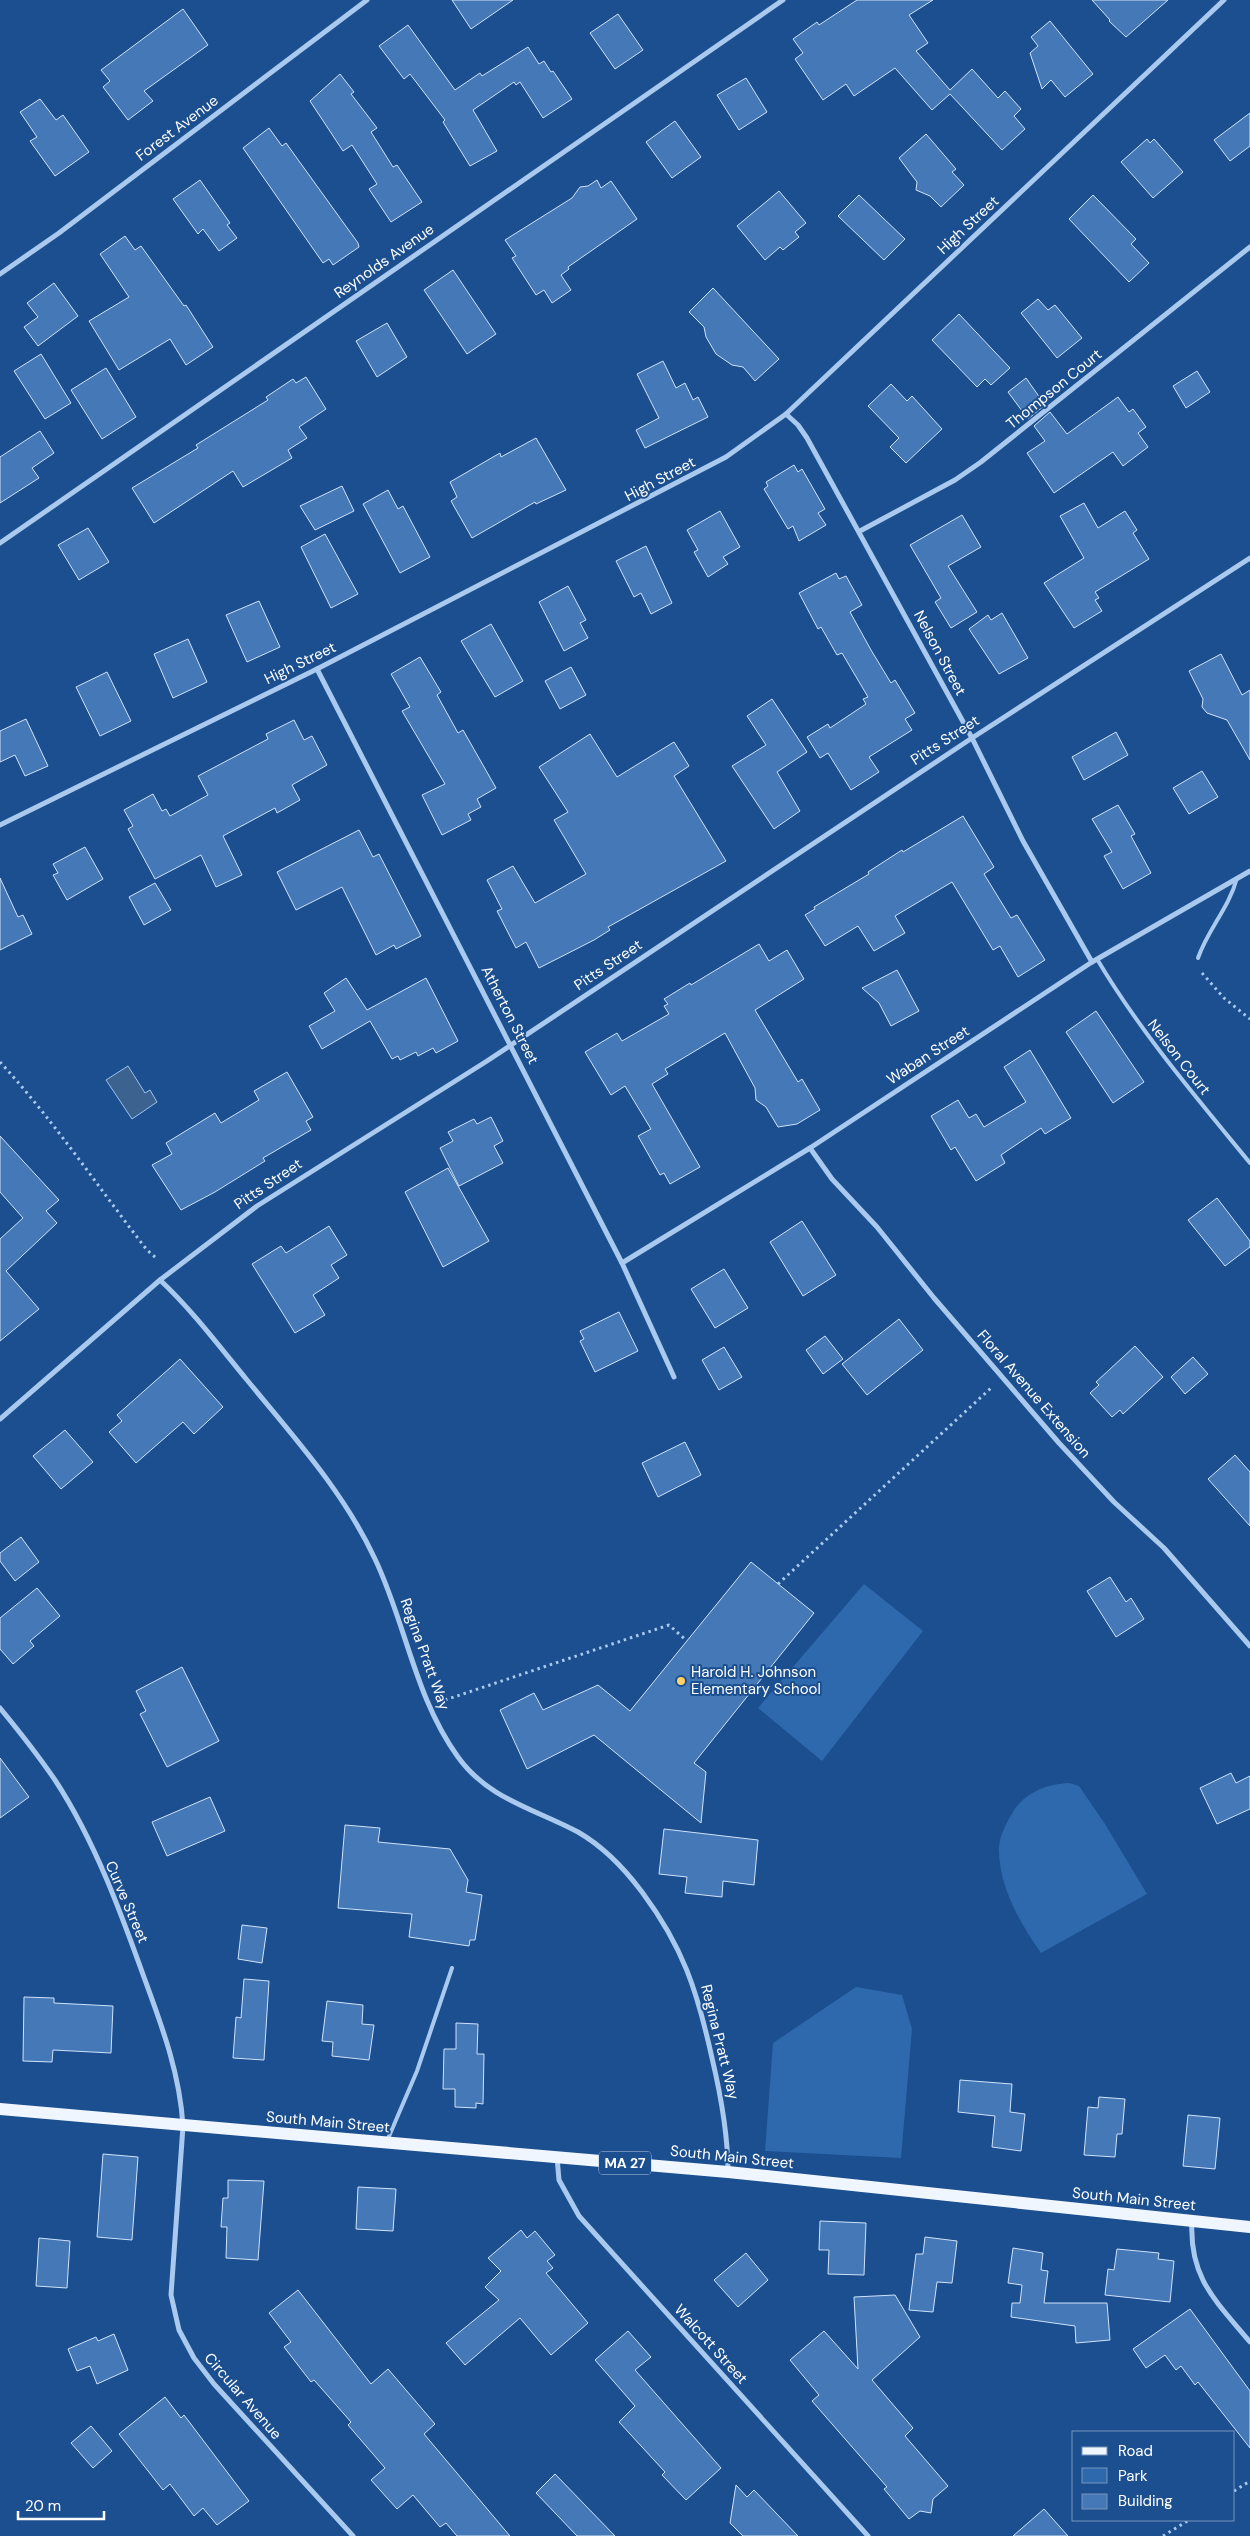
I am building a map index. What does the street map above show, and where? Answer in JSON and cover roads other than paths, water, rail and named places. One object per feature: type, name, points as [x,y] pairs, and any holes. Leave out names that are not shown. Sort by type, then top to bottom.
[{"type":"main road","name":"South Main Street","points":[[0,2109],[728,2172],[1250,2227]]},
{"type":"street","name":"Forest Avenue","points":[[0,274],[59,233],[367,0]]},
{"type":"street","name":"Reynolds Avenue","points":[[0,543],[783,0]]},
{"type":"street","name":"High Street","points":[[0,825],[317,669],[726,457],[786,414],[1224,0]]},
{"type":"street","name":"Thompson Court","points":[[860,531],[955,480],[981,462],[1250,247]]},
{"type":"street","name":"Nelson Street","points":[[786,414],[798,424],[808,438],[972,738],[1023,841],[1095,961]]},
{"type":"street","name":"Pitts Street","points":[[0,1419],[160,1280],[257,1206],[511,1045],[972,738],[1250,558]]},
{"type":"street","name":"Atherton Street","points":[[317,669],[622,1263],[674,1377]]},
{"type":"street","name":"Waban Street","points":[[622,1263],[810,1148],[1095,961],[1250,871]]},
{"type":"street","name":"Floral Avenue Extension","points":[[810,1148],[832,1179],[877,1227],[934,1298],[1002,1377],[1114,1502],[1164,1548],[1250,1646]]},
{"type":"street","name":"Regina Pratt Way","points":[[160,1280],[186,1307],[314,1462],[358,1528],[389,1590],[428,1705],[458,1758],[478,1780],[499,1796],[578,1832],[598,1845],[616,1860],[634,1881],[668,1928],[682,1955],[702,2009],[726,2123],[728,2172]]},
{"type":"street","name":"Curve Street","points":[[0,1708],[55,1781],[85,1835],[107,1883],[123,1920],[171,2053],[182,2103],[183,2126]]},
{"type":"street","name":"Circular Avenue","points":[[183,2126],[171,2295],[180,2330],[194,2358],[214,2384],[353,2536]]},
{"type":"street","name":"Walcott Street","points":[[557,2156],[559,2180],[579,2216],[868,2536]]},
{"type":"street","points":[[1192,2222],[1191,2244],[1194,2263],[1220,2306],[1250,2342]]},
{"type":"lane","points":[[1198,958],[1202,945],[1228,904],[1237,878]]},
{"type":"lane","name":"Nelson Court","points":[[1095,961],[1161,1055],[1250,1163]]},
{"type":"lane","points":[[386,2143],[418,2071],[452,1968]]},
{"type":"place","name":"Harold H. Johnson Elementary School","points":[[681,1681]]}]
